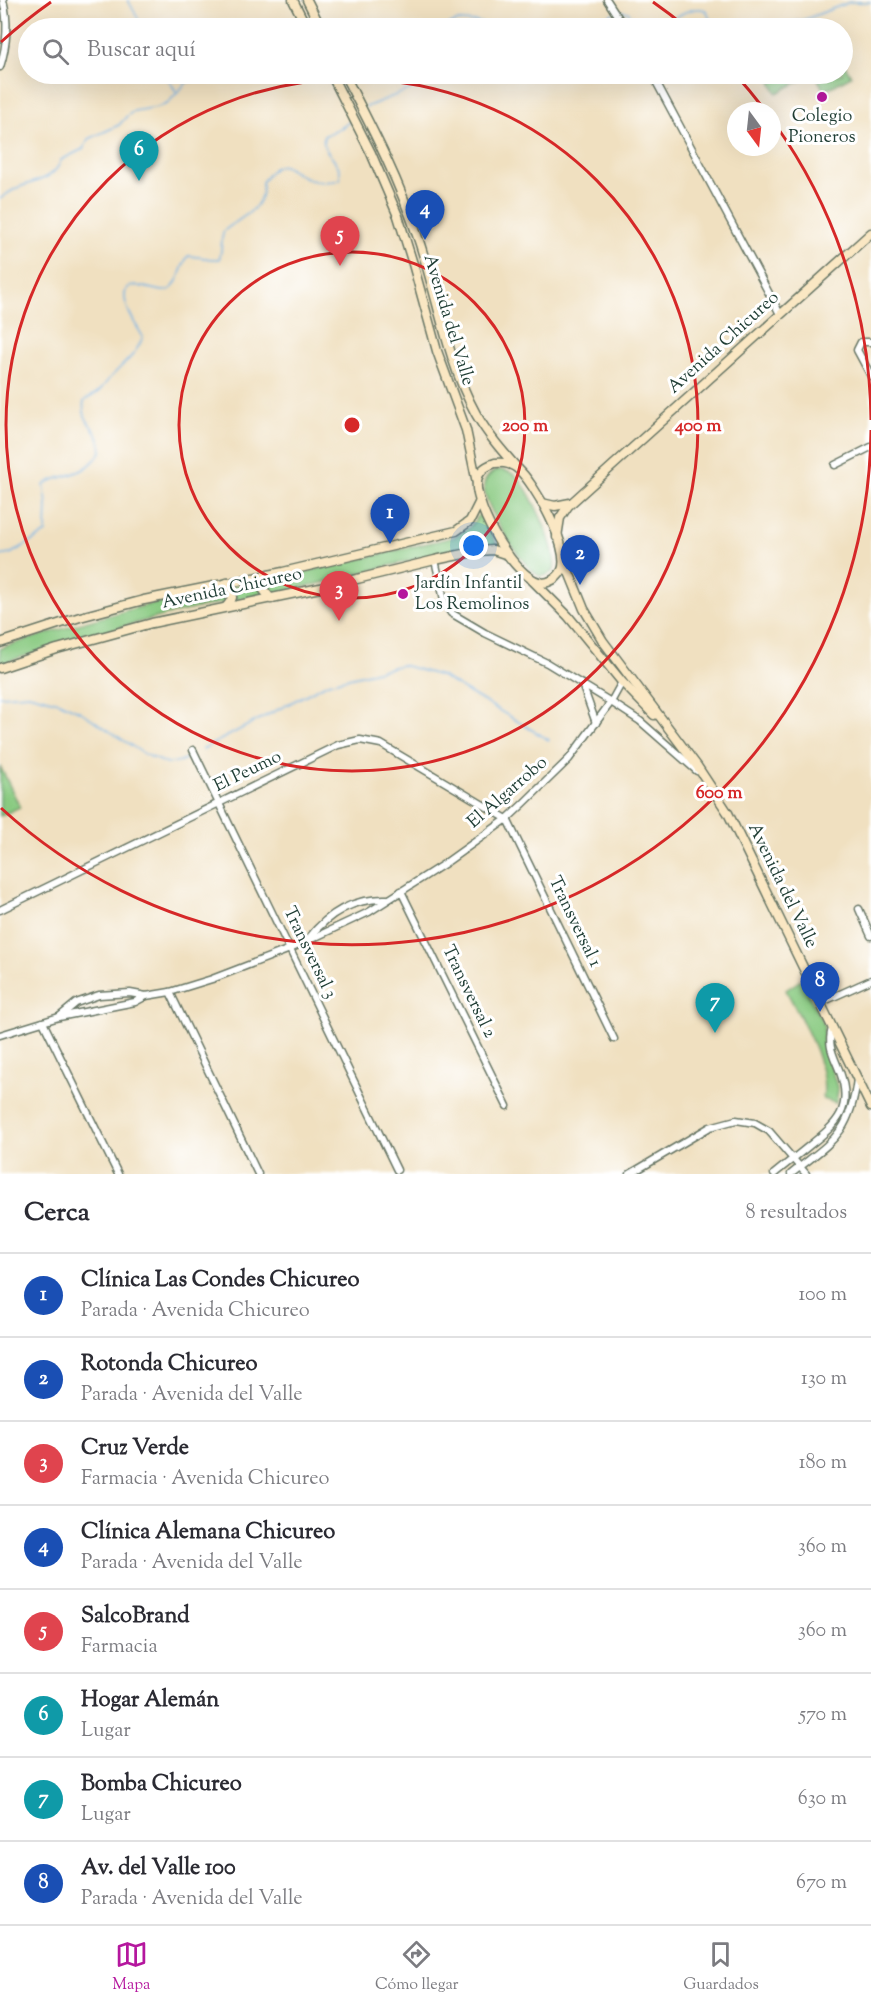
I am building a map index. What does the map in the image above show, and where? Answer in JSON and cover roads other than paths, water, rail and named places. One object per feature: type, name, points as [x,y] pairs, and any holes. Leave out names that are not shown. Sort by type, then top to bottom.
[{"type":"main road","points":[[293,0],[302,18]]},
{"type":"main road","points":[[307,0],[316,18]]},
{"type":"main road","name":"Avenida del Valle","points":[[336,84],[385,183],[405,238],[437,351],[466,430],[480,501],[491,526],[508,555],[519,568],[568,616],[622,682],[685,749]]},
{"type":"main road","name":"Avenida del Valle","points":[[349,84],[392,169],[414,224],[447,341],[466,393],[487,431],[542,503],[579,598],[603,641],[705,777],[738,832],[871,1107]]},
{"type":"main road","name":"Avenida Chicureo","points":[[557,537],[560,518],[573,502],[871,233]]},
{"type":"main road","points":[[477,483],[483,469],[495,463],[507,463],[518,469]]},
{"type":"main road","name":"Avenida Chicureo","points":[[0,643],[110,609],[456,531],[470,521],[480,501]]},
{"type":"main road","points":[[542,503],[555,506],[573,502]]},
{"type":"main road","name":"Avenida Chicureo","points":[[0,668],[120,631],[271,599],[435,560],[485,550],[508,555]]},
{"type":"main road","points":[[532,580],[543,583],[554,579],[561,571],[564,560]]},
{"type":"main road","points":[[269,575],[263,589],[271,599]]},
{"type":"main road","points":[[226,607],[233,595],[227,583]]},
{"type":"street","points":[[0,67],[7,32],[3,0]]},
{"type":"street","points":[[607,0],[619,18]]},
{"type":"street","points":[[657,84],[780,314]]},
{"type":"street","points":[[871,342],[863,342],[857,348],[871,376]]},
{"type":"street","points":[[835,465],[871,447]]},
{"type":"street","points":[[435,560],[445,604],[451,613],[484,633],[547,663],[611,702],[640,722],[705,777]]},
{"type":"street","name":"El Algarrobo","points":[[309,939],[350,922],[388,899],[450,860],[507,819],[569,759],[611,702],[622,682]]},
{"type":"street","points":[[581,683],[596,723]]},
{"type":"street","name":"El Peumo","points":[[0,910],[338,745],[349,742],[365,740],[376,742],[507,819]]},
{"type":"street","name":"Transversal 3","points":[[193,750],[397,1170]]},
{"type":"street","name":"Transversal 1","points":[[507,819],[614,1038]]},
{"type":"street","name":"Transversal 2","points":[[401,891],[507,1106]]},
{"type":"street","points":[[0,1035],[59,1017],[124,1005],[146,996],[170,992],[227,974],[309,939],[319,925],[345,906],[362,900],[388,899]]},
{"type":"street","points":[[859,909],[871,936]]},
{"type":"street","points":[[820,1004],[871,980]]},
{"type":"street","points":[[170,992],[258,1174]]},
{"type":"street","points":[[59,1017],[76,1004],[99,995],[130,993],[146,996]]},
{"type":"street","points":[[43,1022],[118,1174]]},
{"type":"street","points":[[774,1174],[831,1128],[843,1110],[845,1097],[842,1079],[829,1042],[832,1028]]},
{"type":"street","points":[[791,1174],[845,1126],[852,1107],[857,1079]]},
{"type":"street","points":[[630,1174],[710,1127],[729,1121],[748,1122],[765,1128],[773,1134],[806,1174]]},
{"type":"waterway","points":[[128,0],[138,18]]},
{"type":"waterway","points":[[809,18],[850,2],[871,2]]},
{"type":"waterway","points":[[674,18],[694,9],[707,11],[709,18]]},
{"type":"waterway","points":[[617,11],[628,12],[633,18]]},
{"type":"waterway","points":[[605,18],[613,13]]},
{"type":"waterway","points":[[171,84],[177,93],[185,84]]},
{"type":"waterway","points":[[366,107],[422,84]]},
{"type":"waterway","points":[[0,199],[17,188],[49,176],[61,160],[83,149],[89,139],[119,125],[134,111],[167,104],[177,93]]},
{"type":"waterway","points":[[0,556],[10,554],[46,533],[47,503],[44,485],[83,470],[101,452],[98,437],[87,420],[83,407],[84,401],[98,392],[130,358],[143,337],[127,308],[126,290],[130,286],[136,286],[166,291],[174,286],[188,256],[219,259],[224,231],[256,206],[260,200],[262,182],[274,168],[287,167],[314,181],[340,180],[339,167],[325,148],[324,136],[351,120]]},
{"type":"waterway","points":[[203,749],[328,683],[402,665],[441,676],[549,740]]},
{"type":"waterway","points":[[0,696],[29,694],[59,702],[81,712],[144,754],[168,764],[191,756]]},
{"type":"place","name":"Colegio Pioneros","points":[[822,97]]},
{"type":"place","name":"Hogar Alemán","points":[[139,181]]},
{"type":"place","name":"Clínica Alemana Chicureo","points":[[425,240]]},
{"type":"place","name":"SalcoBrand","points":[[340,266]]},
{"type":"place","name":"Clínica Las Condes Chicureo","points":[[390,544]]},
{"type":"place","name":"Rotonda Chicureo","points":[[580,585]]},
{"type":"place","name":"Jardín Infantil Los Remolinos","points":[[403,594]]},
{"type":"place","name":"Cruz Verde","points":[[339,621]]},
{"type":"place","name":"Av. del Valle 100","points":[[820,1012]]},
{"type":"place","name":"Bomba Chicureo","points":[[715,1033]]}]
